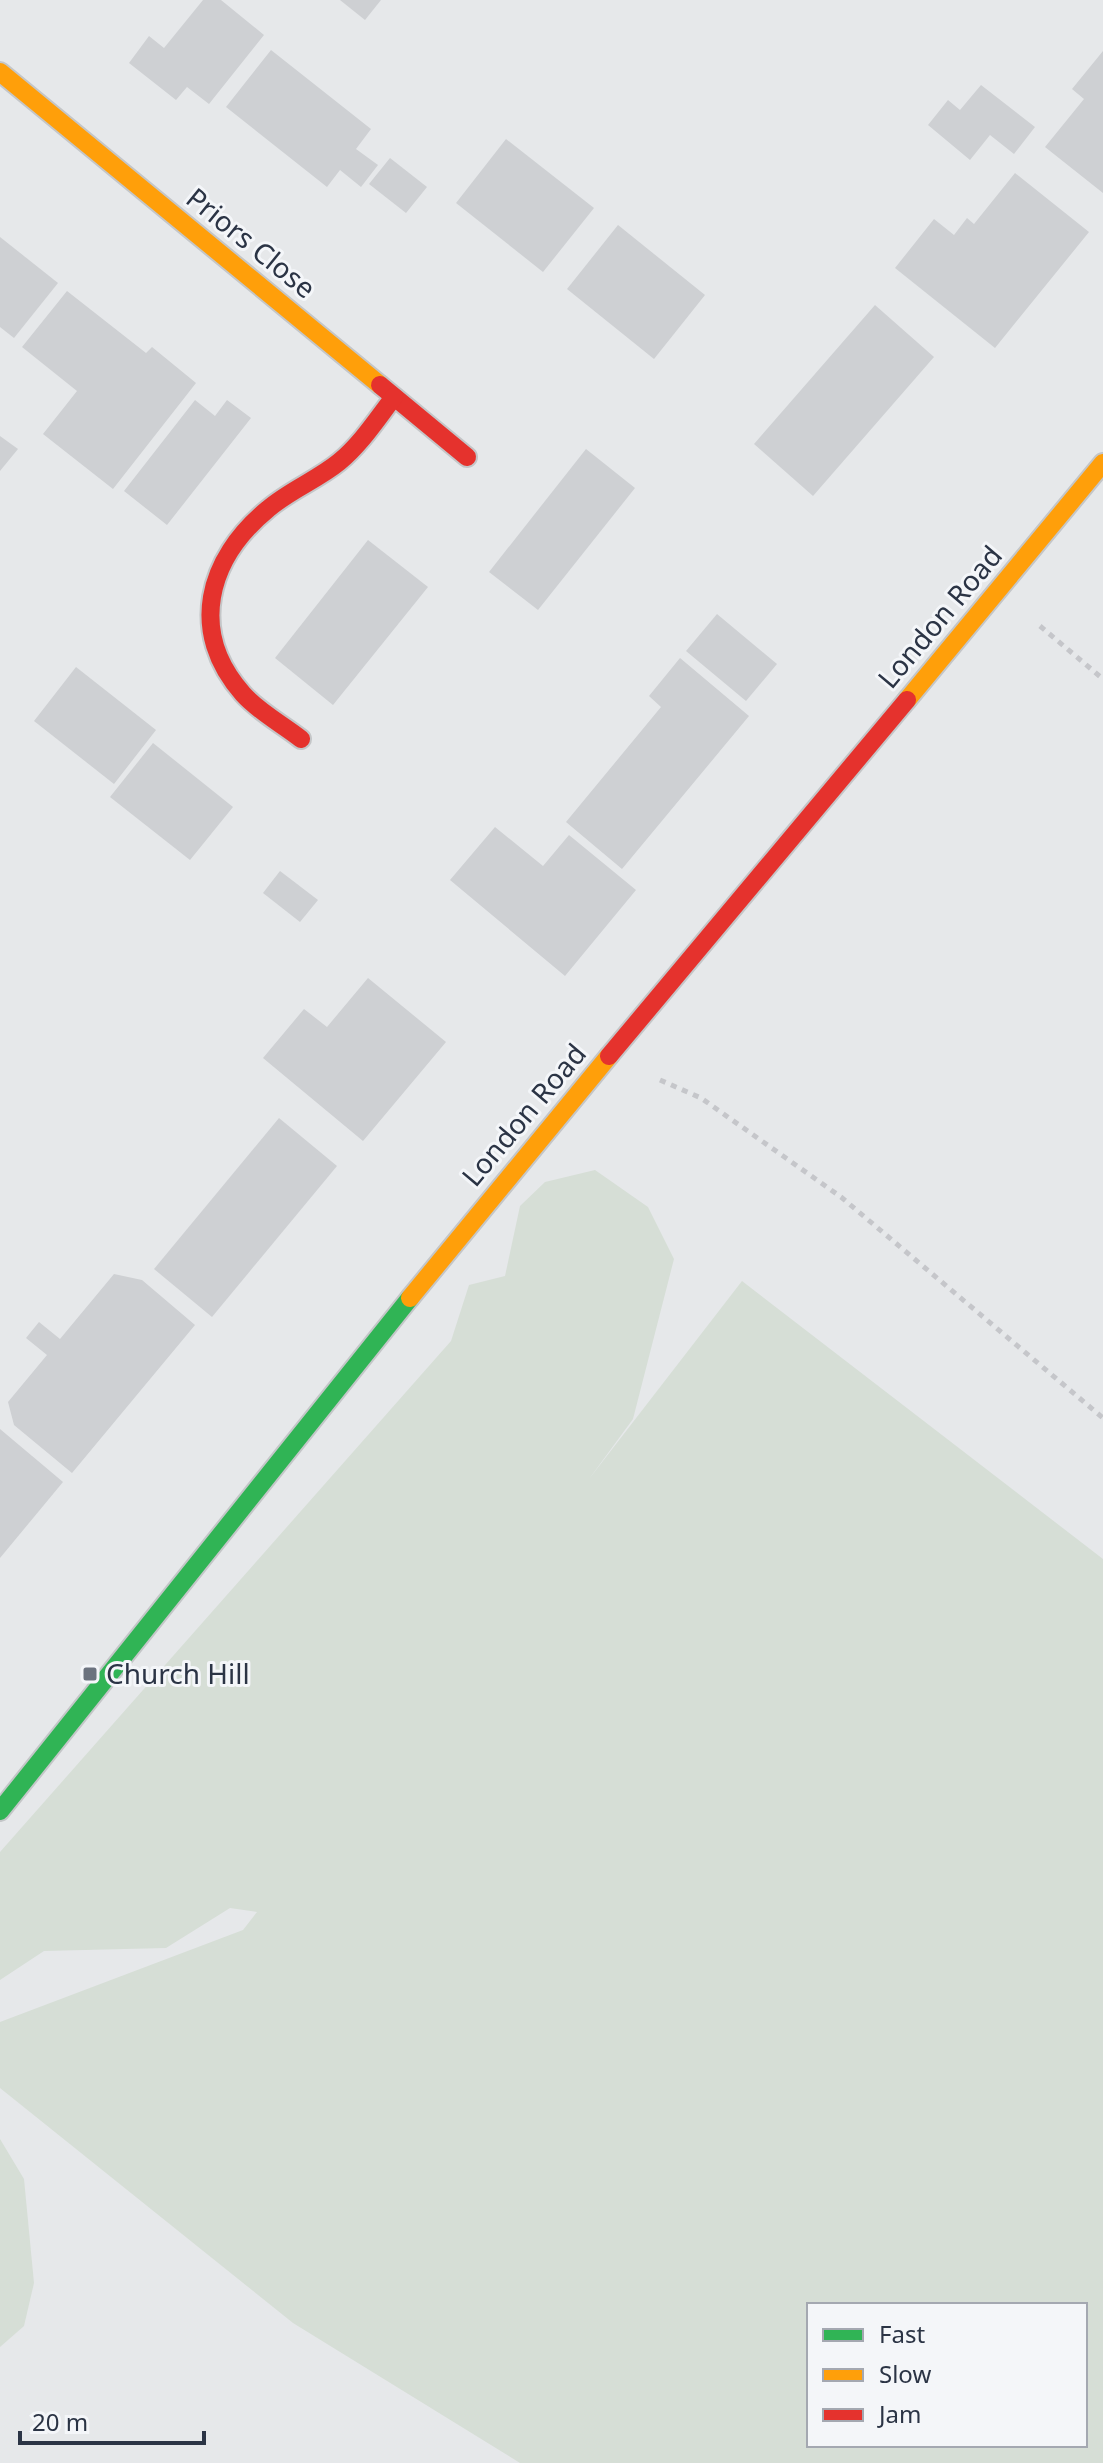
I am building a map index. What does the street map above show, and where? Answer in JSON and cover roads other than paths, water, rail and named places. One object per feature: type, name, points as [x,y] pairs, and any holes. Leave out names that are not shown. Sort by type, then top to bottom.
[{"type":"main road","name":"Priors Close","points":[[0,72],[467,457]]},
{"type":"main road","points":[[301,739],[244,695],[228,674],[214,649],[208,622],[210,596],[229,549],[249,526],[269,507],[318,479],[343,460],[394,397]]},
{"type":"main road","name":"London Road","points":[[0,1811],[465,1231],[999,592],[1103,463]]},
{"type":"place","name":"Church Hill","points":[[90,1674]]}]
